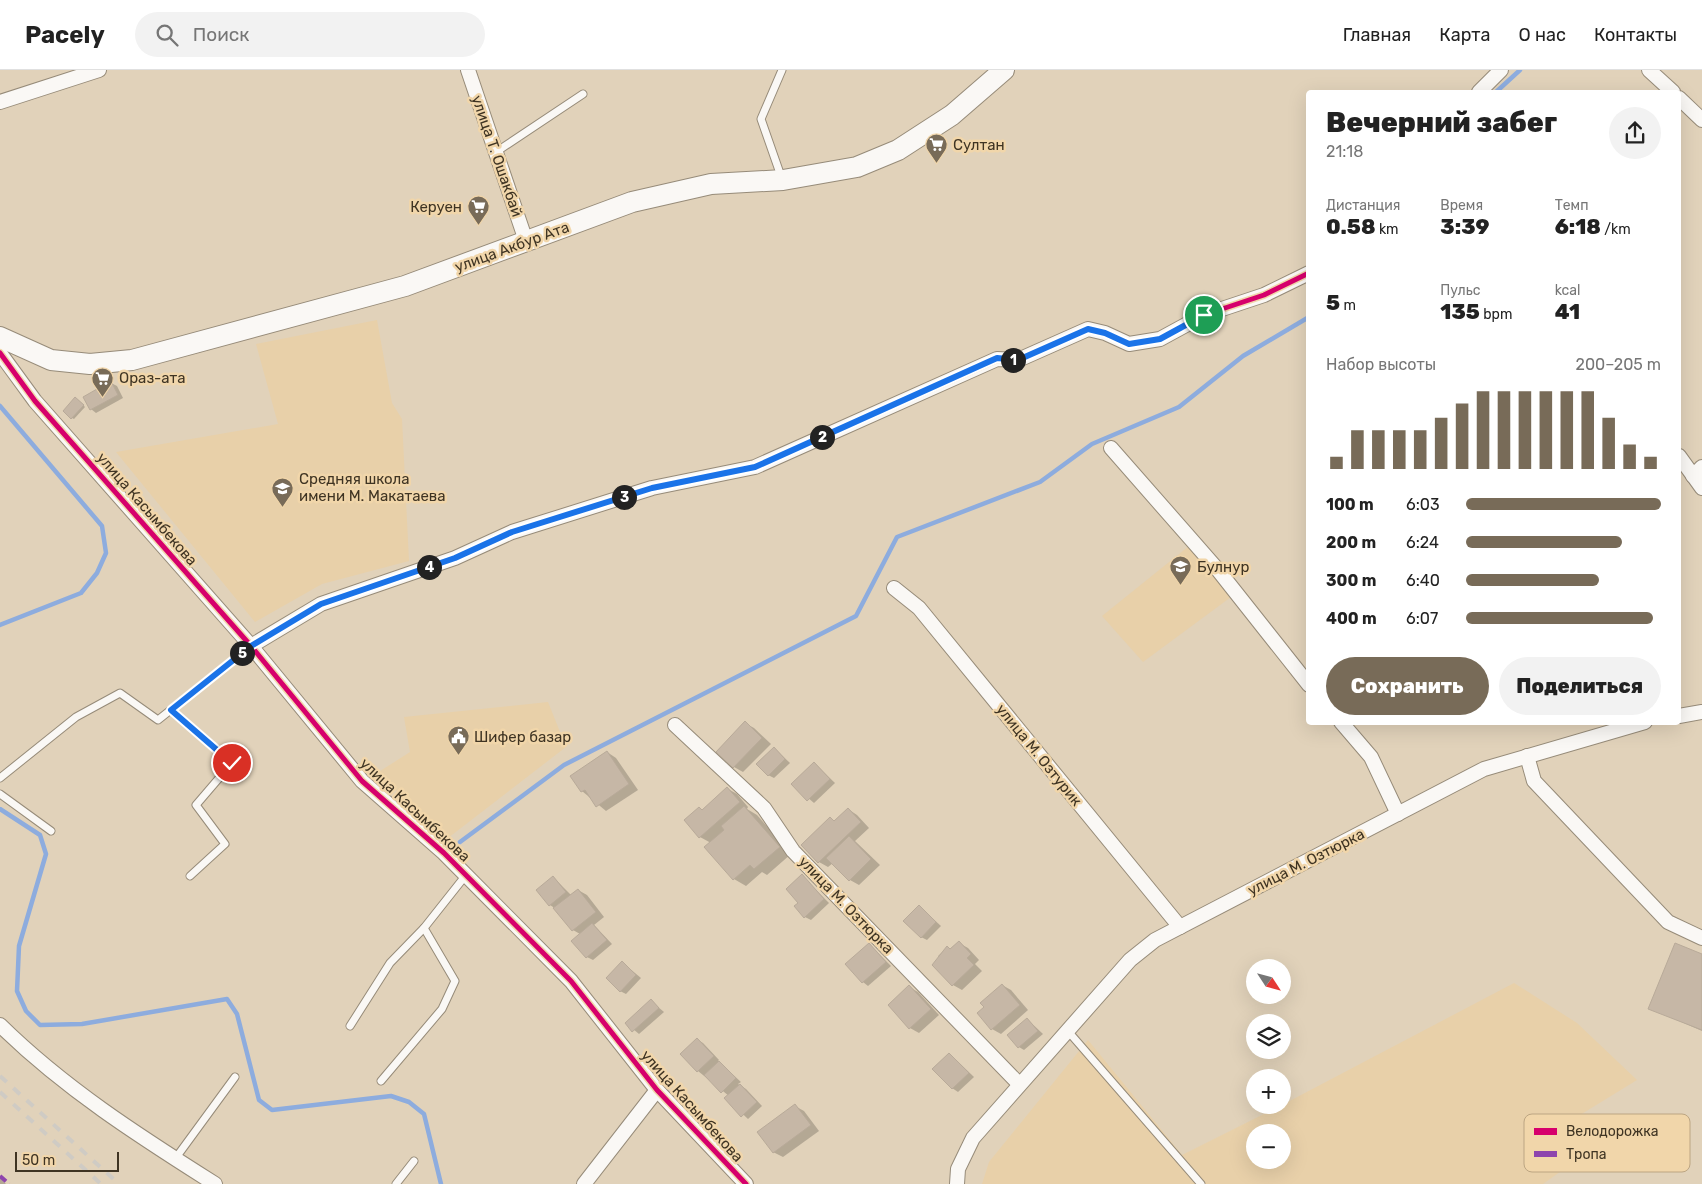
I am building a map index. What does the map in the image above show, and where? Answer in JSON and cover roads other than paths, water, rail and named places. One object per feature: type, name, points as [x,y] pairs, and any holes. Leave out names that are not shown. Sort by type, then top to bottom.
[{"type":"main road","name":"улица Акбур Ата","points":[[0,338],[51,360],[90,364],[132,360],[405,286],[632,202],[711,184],[782,180],[856,167],[898,150],[952,115],[1001,71]]},
{"type":"street","points":[[0,102],[100,70]]},
{"type":"street","name":"улица Т. Ошакбай","points":[[468,70],[526,241]]},
{"type":"street","points":[[1481,90],[1501,70]]},
{"type":"street","points":[[1649,70],[1671,90]]},
{"type":"street","points":[[1681,100],[1702,120]]},
{"type":"street","points":[[251,646],[321,604],[455,558],[512,532],[652,488],[755,467],[997,358],[1018,360],[1088,329],[1105,333],[1129,344],[1160,339],[1204,315],[1264,295],[1306,277]]},
{"type":"street","name":"улица Касымбекова","points":[[0,353],[35,401],[251,646],[362,781],[444,853],[571,981],[657,1090],[746,1184]]},
{"type":"street","points":[[1111,448],[1218,570],[1306,681]]},
{"type":"street","points":[[1681,458],[1698,472],[1702,488]]},
{"type":"street","name":"улица М. Озтурик","points":[[894,588],[919,608],[1180,927]]},
{"type":"street","points":[[1681,716],[1702,712]]},
{"type":"street","name":"улица М. Озтюрка","points":[[675,725],[764,808],[793,851],[1020,1084]]},
{"type":"street","points":[[1344,725],[1372,757],[1398,814]]},
{"type":"street","name":"улица М. Озтюрка","points":[[957,1184],[958,1169],[973,1138],[1130,960],[1155,940],[1484,769],[1610,727],[1624,725]]},
{"type":"street","points":[[1527,756],[1534,781],[1661,915],[1668,922],[1702,938]]},
{"type":"street","points":[[0,1025],[32,1056],[124,1126],[215,1184]]},
{"type":"street","points":[[584,1184],[657,1090]]},
{"type":"lane","points":[[782,70],[761,118],[782,180]]},
{"type":"lane","points":[[496,152],[583,94]]},
{"type":"lane","points":[[0,778],[76,717],[120,693],[158,720],[251,646]]},
{"type":"lane","points":[[171,710],[232,763],[196,805],[225,844],[190,876]]},
{"type":"lane","points":[[0,794],[51,831]]},
{"type":"lane","points":[[350,1026],[390,963],[424,928],[466,875]]},
{"type":"lane","points":[[380,1081],[442,1009],[455,981],[424,928]]},
{"type":"lane","points":[[1067,1030],[1202,1184]]},
{"type":"lane","points":[[174,1159],[235,1077]]},
{"type":"lane","points":[[396,1184],[414,1161]]},
{"type":"waterway","points":[[1498,90],[1520,70]]},
{"type":"waterway","points":[[460,842],[564,765],[856,616],[897,537],[1040,482],[1092,444],[1179,407],[1243,356],[1306,319]]},
{"type":"waterway","points":[[0,406],[102,526],[106,553],[97,573],[81,593],[0,625]]},
{"type":"waterway","points":[[0,809],[40,835],[46,854],[19,946],[17,991],[26,1011],[40,1025],[82,1024],[227,999],[237,1014],[259,1100],[272,1110],[391,1096],[409,1102],[424,1114],[441,1184]]},
{"type":"railway","points":[[0,1076],[119,1184]]},
{"type":"railway","points":[[0,1092],[101,1184]]},
{"type":"place","name":"Султан","points":[[937,164]]},
{"type":"place","name":"Керуен","points":[[478,226]]},
{"type":"place","name":"Ораз-ата","points":[[103,397]]},
{"type":"place","name":"Средняя школа имени М. Макатаева","points":[[283,507]]},
{"type":"place","name":"Булнур","points":[[1181,586]]},
{"type":"place","name":"Шифер базар","points":[[458,756]]}]
